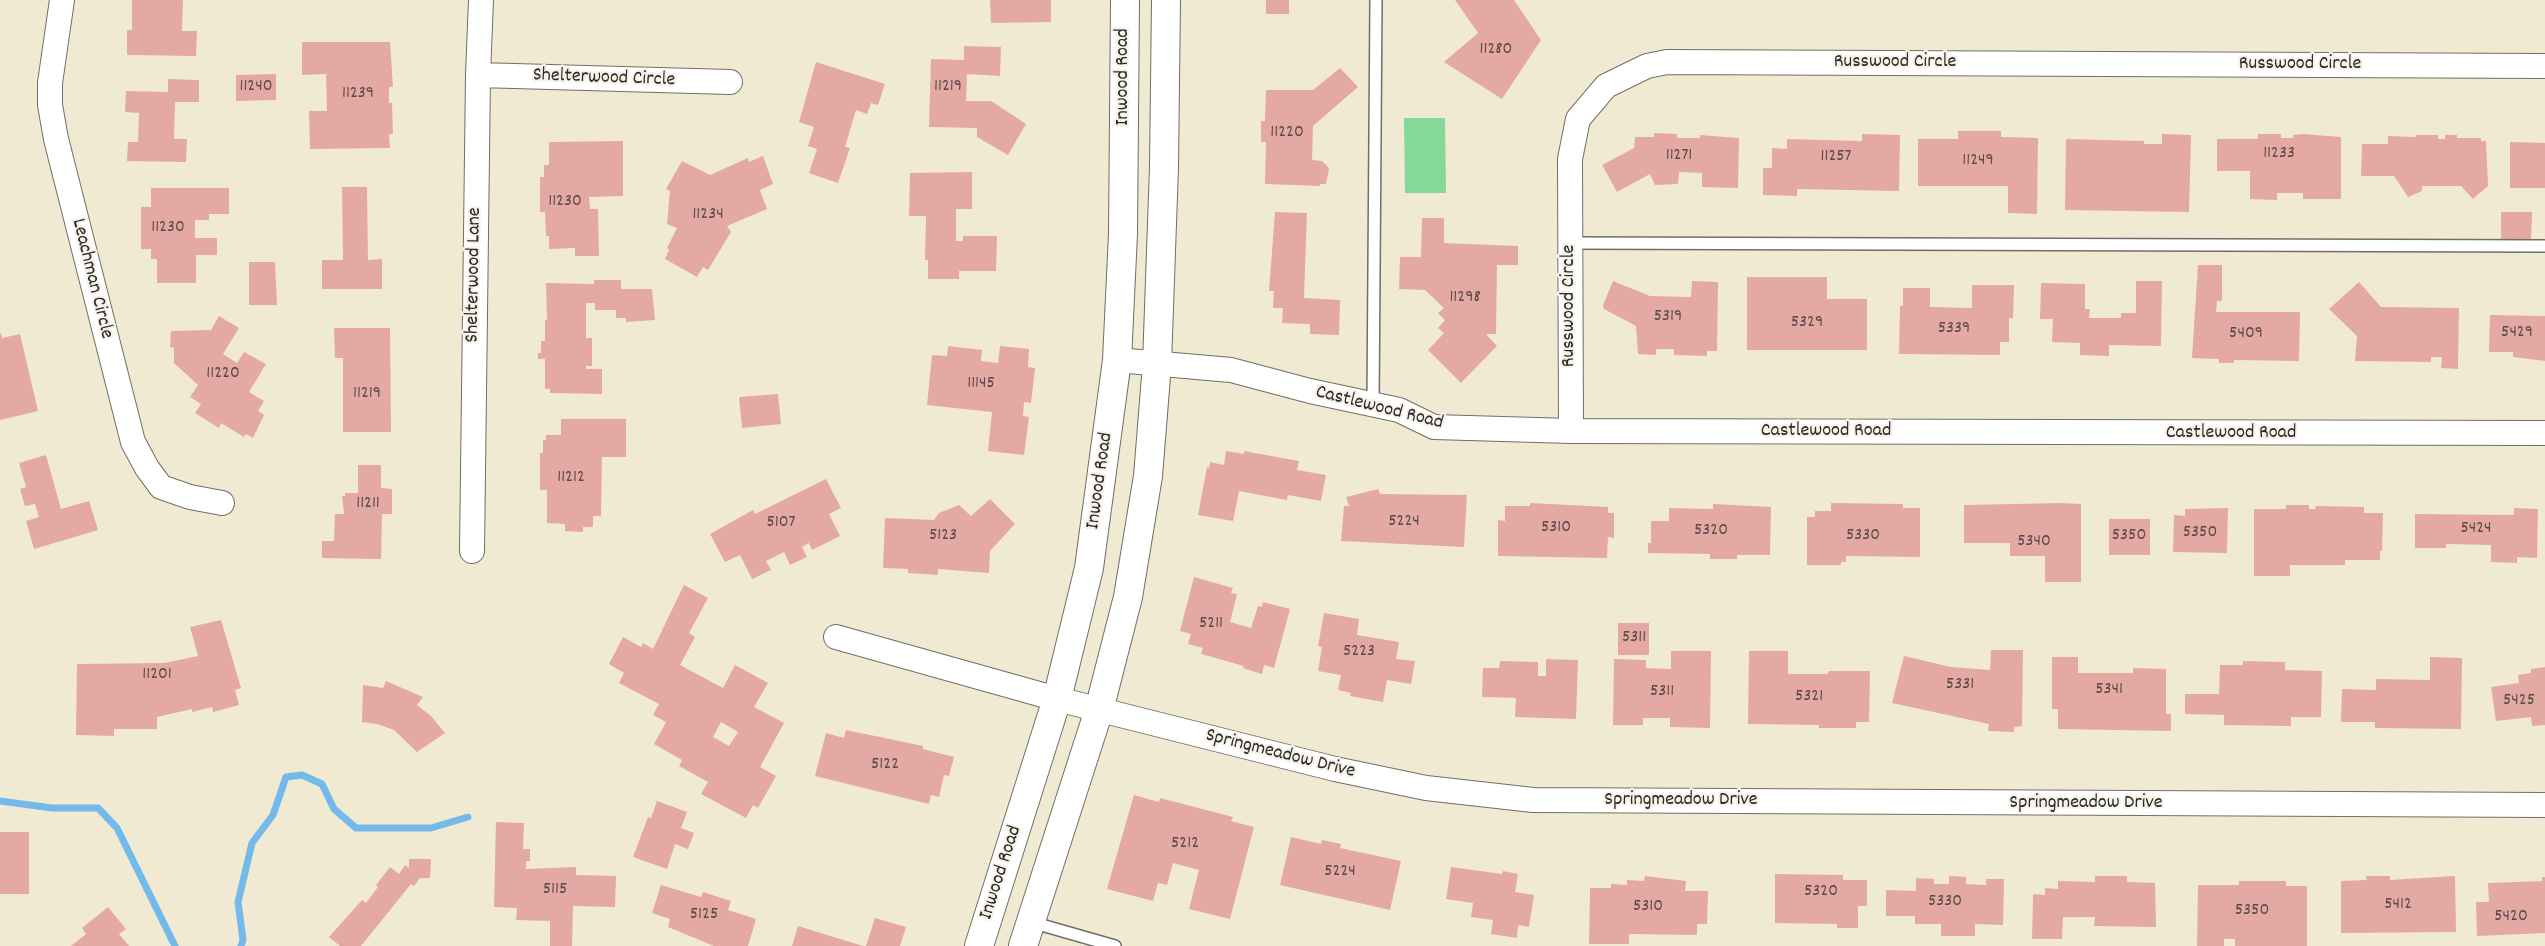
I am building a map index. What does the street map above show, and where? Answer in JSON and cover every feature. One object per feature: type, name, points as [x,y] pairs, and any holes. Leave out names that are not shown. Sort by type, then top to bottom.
[{"type":"main road","name":"Inwood Road","points":[[978,946],[1058,699],[1089,568],[1117,360],[1123,234],[1125,0]]},
{"type":"main road","name":"Inwood Road","points":[[1027,934],[1099,710],[1128,597],[1147,486],[1157,364],[1164,167],[1166,0]]},
{"type":"street","name":"Leachman Circle","points":[[62,0],[50,83],[50,105],[56,140],[134,442],[147,468],[161,487],[190,497],[222,503]]},
{"type":"street","name":"Shelterwood Lane","points":[[472,551],[478,75],[481,0]]},
{"type":"street","name":"Russwood Circle","points":[[1571,431],[1570,159],[1578,119],[1606,86],[1647,66],[1667,62],[2545,66]]},
{"type":"street","name":"Shelterwood Circle","points":[[478,75],[730,82]]},
{"type":"street","name":"Castlewood Road","points":[[1117,360],[1231,370],[1399,410],[1434,426],[1571,431],[2545,433]]},
{"type":"street","name":"Springmeadow Drive","points":[[836,638],[1099,710],[1335,769],[1426,788],[1533,800],[2545,806]]},
{"type":"lane","points":[[1373,404],[1376,0]]},
{"type":"lane","points":[[1570,243],[2545,246]]},
{"type":"lane","points":[[1027,934],[1115,946]]},
{"type":"green space","points":[[1404,118],[1445,118],[1446,193],[1405,193]]},
{"type":"building","points":[[132,0],[183,0],[182,31],[197,31],[196,56],[127,55],[127,30],[132,30]]},
{"type":"building","points":[[990,0],[1051,0],[1051,22],[991,23]]},
{"type":"building","points":[[1266,0],[1289,0],[1289,14],[1266,14]]},
{"type":"building","points":[[1455,0],[1514,0],[1541,40],[1502,99],[1444,62],[1478,33]]},
{"type":"building","points":[[302,42],[390,42],[393,87],[389,87],[389,103],[392,103],[393,134],[389,134],[390,148],[310,149],[309,111],[327,111],[326,74],[302,75]]},
{"type":"building","points":[[964,46],[1001,47],[1000,76],[967,74],[966,101],[991,101],[1026,124],[1008,155],[977,137],[977,128],[929,127],[931,59],[964,60]]},
{"type":"building","points":[[816,62],[885,84],[878,105],[871,103],[867,114],[856,110],[845,147],[850,148],[838,183],[809,173],[817,149],[808,146],[814,127],[799,122]]},
{"type":"building","points":[[1340,68],[1358,87],[1313,126],[1312,160],[1322,161],[1329,168],[1326,184],[1320,184],[1320,186],[1265,184],[1266,142],[1261,142],[1261,121],[1265,121],[1266,90],[1313,90]]},
{"type":"building","points":[[276,74],[276,100],[236,101],[236,75]]},
{"type":"building","points":[[168,79],[199,80],[199,102],[175,102],[174,139],[187,139],[186,162],[127,161],[128,142],[138,142],[139,113],[125,112],[126,91],[168,92]]},
{"type":"building","points":[[1958,131],[2001,131],[2001,137],[2038,138],[2037,214],[2008,213],[2008,186],[1918,186],[1918,139],[1958,139]]},
{"type":"building","points":[[1654,133],[1677,134],[1677,138],[1700,138],[1700,135],[1739,138],[1738,188],[1702,187],[1702,173],[1679,172],[1678,184],[1655,185],[1650,174],[1617,192],[1602,165],[1634,148],[1635,137],[1654,137]]},
{"type":"building","points":[[1862,134],[1900,135],[1899,191],[1797,189],[1797,196],[1763,195],[1763,168],[1772,168],[1772,148],[1787,149],[1787,139],[1862,141]]},
{"type":"building","points":[[2162,134],[2191,135],[2189,212],[2065,210],[2066,139],[2144,141],[2144,144],[2162,144]]},
{"type":"building","points":[[2258,134],[2281,134],[2281,138],[2293,138],[2293,135],[2303,134],[2341,137],[2341,199],[2303,199],[2303,193],[2277,193],[2277,200],[2250,199],[2250,171],[2217,171],[2217,139],[2258,139]]},
{"type":"building","points":[[2416,135],[2438,135],[2438,139],[2445,139],[2445,135],[2457,135],[2457,138],[2481,138],[2481,141],[2486,141],[2488,186],[2473,199],[2461,186],[2422,186],[2422,191],[2408,197],[2394,176],[2361,176],[2362,144],[2388,144],[2388,136],[2416,137]]},
{"type":"building","points":[[623,141],[623,196],[589,197],[590,209],[598,209],[599,256],[575,256],[575,248],[549,249],[549,236],[546,236],[545,212],[540,212],[540,177],[544,177],[544,165],[549,165],[549,142]]},
{"type":"building","points":[[2510,142],[2545,143],[2545,188],[2510,188]]},
{"type":"building","points":[[763,156],[773,184],[760,190],[767,209],[727,226],[731,232],[708,270],[703,267],[697,277],[665,259],[669,250],[667,248],[677,228],[667,224],[670,191],[666,189],[682,161],[710,175],[748,158],[749,162]]},
{"type":"building","points":[[972,172],[972,209],[956,209],[956,241],[963,241],[963,236],[997,236],[996,271],[959,271],[959,279],[928,279],[928,260],[925,260],[926,216],[909,216],[910,173]]},
{"type":"building","points":[[342,187],[367,187],[368,260],[382,259],[382,289],[322,289],[322,260],[343,260]]},
{"type":"building","points":[[151,188],[229,188],[229,214],[209,214],[209,220],[195,220],[195,238],[217,238],[217,255],[196,255],[196,283],[157,283],[157,259],[151,259],[151,249],[141,249],[141,207],[151,207]]},
{"type":"building","points":[[1275,212],[1307,213],[1304,298],[1340,300],[1339,335],[1310,334],[1310,324],[1282,323],[1283,308],[1273,308],[1274,291],[1269,291]]},
{"type":"building","points":[[2501,212],[2532,212],[2531,241],[2501,242]]},
{"type":"building","points":[[1422,218],[1444,218],[1444,243],[1518,246],[1518,265],[1497,265],[1496,334],[1486,334],[1497,346],[1461,383],[1428,350],[1444,333],[1438,328],[1445,320],[1438,313],[1444,308],[1425,290],[1399,289],[1400,257],[1421,257]]},
{"type":"building","points":[[249,262],[275,262],[277,305],[249,305]]},
{"type":"building","points":[[2198,265],[2222,265],[2222,301],[2217,301],[2216,312],[2300,312],[2299,361],[2234,360],[2234,363],[2219,363],[2219,359],[2192,358]]},
{"type":"building","points":[[1747,277],[1827,277],[1827,299],[1867,299],[1867,350],[1747,350]]},
{"type":"building","points":[[594,280],[621,280],[621,289],[652,289],[655,320],[626,322],[626,318],[616,318],[616,310],[595,310],[595,303],[586,303],[586,338],[592,338],[592,366],[586,366],[586,369],[602,369],[602,394],[550,393],[550,389],[545,389],[545,359],[538,359],[538,353],[541,353],[541,341],[545,341],[545,320],[547,320],[546,283],[594,284]]},
{"type":"building","points":[[1613,281],[1650,296],[1691,297],[1692,281],[1718,282],[1717,351],[1707,351],[1707,356],[1674,355],[1674,349],[1656,349],[1656,355],[1638,354],[1636,326],[1604,309],[1603,305]]},
{"type":"building","points":[[2136,281],[2162,281],[2161,346],[2109,345],[2109,356],[2080,355],[2080,343],[2052,342],[2053,319],[2040,319],[2041,283],[2085,284],[2085,309],[2090,309],[2089,318],[2121,318],[2121,313],[2136,313]]},
{"type":"building","points":[[2359,282],[2381,307],[2459,308],[2458,369],[2441,368],[2442,357],[2431,357],[2431,362],[2355,361],[2357,336],[2329,309]]},
{"type":"building","points":[[1972,285],[2014,285],[2013,318],[2009,318],[2009,342],[2000,342],[2000,355],[1899,354],[1900,306],[1903,306],[1903,288],[1930,288],[1930,307],[1972,308]]},
{"type":"building","points":[[2490,315],[2545,316],[2545,361],[2513,357],[2513,352],[2489,352]]},
{"type":"building","points":[[219,316],[239,328],[223,354],[237,363],[244,352],[266,364],[249,392],[264,401],[258,411],[264,415],[253,438],[246,434],[244,437],[221,423],[219,428],[195,413],[201,404],[190,397],[198,385],[174,363],[174,348],[170,347],[171,331],[211,330]]},
{"type":"building","points":[[334,328],[390,328],[391,432],[343,432],[343,358],[335,358]]},
{"type":"building","points":[[0,332],[2,338],[20,334],[38,411],[0,420]]},
{"type":"building","points":[[948,346],[982,350],[981,361],[998,363],[1000,346],[1029,349],[1028,367],[1035,368],[1031,403],[1024,402],[1023,416],[1029,417],[1024,455],[988,451],[992,412],[927,405],[932,355],[947,356]]},
{"type":"building","points":[[778,394],[781,424],[742,428],[739,397]]},
{"type":"building","points":[[561,419],[626,419],[626,457],[602,457],[601,516],[593,516],[593,527],[583,527],[583,532],[565,531],[565,524],[547,523],[547,490],[540,490],[540,453],[543,453],[543,440],[546,440],[546,435],[561,435]]},
{"type":"building","points":[[1226,451],[1244,454],[1244,451],[1299,461],[1297,470],[1326,475],[1321,501],[1288,495],[1287,500],[1239,491],[1233,521],[1198,515],[1207,467],[1209,468],[1210,462],[1224,465]]},
{"type":"building","points":[[46,455],[61,509],[89,501],[98,530],[34,549],[26,521],[39,517],[35,504],[25,506],[20,489],[26,487],[19,463]]},
{"type":"building","points":[[358,465],[381,465],[381,488],[392,489],[392,514],[382,514],[381,559],[322,558],[322,541],[334,541],[335,514],[344,514],[342,496],[345,496],[345,493],[358,493]]},
{"type":"building","points":[[826,479],[841,508],[829,514],[840,536],[812,550],[809,543],[802,547],[807,557],[790,565],[784,552],[766,561],[771,570],[752,579],[740,555],[725,562],[710,534],[753,510],[755,514]]},
{"type":"building","points":[[1378,489],[1380,494],[1467,495],[1464,547],[1341,541],[1344,506],[1349,506],[1346,497]]},
{"type":"building","points":[[990,499],[1015,524],[990,551],[989,573],[938,569],[938,575],[908,573],[908,569],[883,568],[885,518],[934,520],[939,513],[959,505],[971,516]]},
{"type":"building","points":[[1530,503],[1608,507],[1608,513],[1614,513],[1614,538],[1608,537],[1607,558],[1498,556],[1498,520],[1505,521],[1505,506],[1530,506]]},
{"type":"building","points":[[1831,503],[1903,504],[1903,508],[1920,508],[1920,557],[1846,556],[1846,562],[1841,562],[1841,565],[1807,565],[1807,517],[1815,517],[1815,511],[1831,511]]},
{"type":"building","points":[[1713,504],[1771,507],[1770,555],[1737,555],[1737,559],[1710,559],[1710,554],[1648,553],[1648,543],[1651,543],[1651,521],[1669,521],[1669,508],[1713,509]]},
{"type":"building","points":[[2081,504],[2081,582],[2045,582],[2045,556],[2010,556],[2010,543],[1964,543],[1964,505]]},
{"type":"building","points":[[2286,505],[2309,505],[2309,509],[2315,509],[2316,506],[2364,507],[2364,513],[2383,513],[2380,560],[2345,560],[2345,565],[2290,565],[2290,576],[2254,576],[2254,509],[2286,509]]},
{"type":"building","points":[[2228,508],[2227,553],[2173,552],[2174,515],[2185,516],[2185,509]]},
{"type":"building","points":[[2514,508],[2538,509],[2537,558],[2517,557],[2517,563],[2491,562],[2491,545],[2446,544],[2446,548],[2415,548],[2415,514],[2514,515]]},
{"type":"building","points":[[2109,519],[2150,519],[2150,555],[2109,555]]},
{"type":"building","points":[[1194,577],[1233,588],[1231,593],[1237,594],[1230,622],[1251,628],[1258,606],[1262,607],[1263,602],[1290,609],[1274,668],[1264,665],[1262,674],[1243,668],[1244,666],[1201,654],[1203,648],[1188,644],[1191,634],[1180,631]]},
{"type":"building","points":[[684,585],[708,598],[689,633],[695,637],[680,665],[723,688],[735,665],[768,683],[754,707],[784,723],[760,767],[776,776],[758,808],[753,805],[746,818],[701,794],[708,782],[679,766],[682,760],[654,744],[666,722],[653,715],[659,704],[619,683],[624,673],[609,664],[623,637],[641,647],[643,643],[653,649]],"holes":[[[721,722],[738,732],[729,746],[713,737]]]},
{"type":"building","points":[[1324,613],[1359,619],[1357,635],[1399,642],[1396,659],[1415,661],[1411,684],[1387,680],[1383,702],[1350,696],[1351,693],[1338,690],[1341,675],[1318,671],[1322,647],[1318,646]]},
{"type":"building","points":[[221,620],[241,688],[235,690],[239,705],[213,712],[212,707],[192,712],[192,709],[157,717],[157,729],[114,729],[114,736],[76,735],[77,664],[164,663],[198,656],[190,627]]},
{"type":"building","points":[[1618,623],[1649,623],[1649,655],[1618,655]]},
{"type":"building","points":[[1991,650],[2023,650],[2022,726],[2014,727],[2014,732],[1988,731],[1989,724],[1892,703],[1904,656],[1951,667],[1990,670]]},
{"type":"building","points":[[1671,651],[1711,651],[1710,728],[1670,727],[1670,718],[1643,718],[1643,725],[1613,725],[1614,659],[1646,660],[1646,668],[1671,669]]},
{"type":"building","points":[[1749,651],[1788,651],[1788,674],[1870,671],[1869,722],[1856,722],[1856,728],[1819,728],[1819,725],[1748,724]]},
{"type":"building","points":[[2052,657],[2078,657],[2078,673],[2133,673],[2133,668],[2166,669],[2166,714],[2171,714],[2171,731],[2058,729],[2058,709],[2052,709]]},
{"type":"building","points":[[2430,657],[2462,658],[2461,729],[2375,728],[2375,722],[2341,722],[2342,689],[2376,690],[2376,679],[2430,680]]},
{"type":"building","points":[[1546,659],[1578,660],[1576,719],[1515,717],[1516,698],[1482,697],[1483,668],[1499,668],[1500,661],[1538,662],[1538,676],[1546,676]]},
{"type":"building","points":[[2243,661],[2285,662],[2285,670],[2322,671],[2321,717],[2291,717],[2291,726],[2224,725],[2224,715],[2185,714],[2185,694],[2219,694],[2220,665],[2243,665]]},
{"type":"building","points":[[2545,667],[2545,725],[2532,726],[2531,717],[2496,721],[2491,687],[2519,683],[2518,675],[2531,673],[2531,669]]},
{"type":"building","points":[[386,681],[423,697],[417,705],[431,716],[445,733],[417,752],[394,730],[377,724],[362,722],[363,685],[383,688]]},
{"type":"building","points":[[846,730],[923,746],[923,749],[954,757],[949,776],[944,775],[939,797],[931,795],[929,804],[815,776],[826,733],[844,738]]},
{"type":"building","points":[[1134,795],[1159,802],[1160,798],[1233,817],[1231,821],[1254,827],[1230,919],[1189,909],[1199,870],[1173,863],[1167,885],[1158,883],[1153,901],[1107,889]]},
{"type":"building","points":[[657,801],[687,812],[681,828],[694,833],[688,849],[675,844],[667,869],[633,857],[648,817],[651,818]]},
{"type":"building","points":[[496,822],[524,823],[523,849],[530,849],[530,861],[526,861],[526,869],[576,867],[576,875],[616,876],[615,907],[573,906],[572,946],[550,946],[550,921],[516,920],[517,908],[494,907]]},
{"type":"building","points":[[0,832],[29,832],[29,894],[0,894]]},
{"type":"building","points":[[1291,837],[1321,844],[1322,840],[1341,844],[1340,848],[1401,861],[1390,910],[1280,885]]},
{"type":"building","points":[[409,859],[431,859],[430,878],[420,878],[414,886],[411,884],[361,946],[340,946],[329,937],[362,900],[366,903],[378,887],[376,885],[390,867],[399,874],[405,865],[409,868]]},
{"type":"building","points":[[1451,867],[1502,874],[1503,871],[1518,874],[1515,892],[1534,895],[1529,927],[1518,925],[1517,938],[1491,934],[1493,920],[1471,917],[1473,903],[1446,899]]},
{"type":"building","points":[[1775,874],[1843,875],[1843,880],[1867,880],[1867,906],[1858,906],[1858,928],[1837,928],[1837,924],[1775,923]]},
{"type":"building","points":[[1645,876],[1686,881],[1685,891],[1708,891],[1707,924],[1697,924],[1697,935],[1629,934],[1629,944],[1589,944],[1590,888],[1611,888],[1611,884],[1627,885],[1627,880],[1644,881]]},
{"type":"building","points":[[1949,876],[1966,877],[1966,884],[1986,885],[1986,879],[2004,879],[2003,925],[1975,924],[1975,936],[1941,936],[1941,924],[1915,924],[1915,916],[1886,916],[1886,890],[1916,891],[1916,878],[1934,879],[1934,884],[1949,884]]},
{"type":"building","points":[[2095,876],[2127,876],[2127,882],[2155,883],[2156,927],[2094,926],[2095,917],[2063,917],[2062,939],[2032,939],[2033,894],[2045,895],[2045,888],[2058,889],[2058,881],[2095,882]]},
{"type":"building","points":[[2366,876],[2390,876],[2390,880],[2455,876],[2456,932],[2341,933],[2341,881],[2367,880]]},
{"type":"building","points":[[2542,877],[2545,877],[2545,933],[2477,936],[2476,902],[2489,902],[2488,883],[2542,881]]},
{"type":"building","points":[[2239,881],[2286,881],[2286,886],[2307,886],[2307,946],[2235,946],[2235,939],[2224,939],[2224,946],[2197,946],[2198,885],[2239,885]]},
{"type":"building","points":[[661,885],[701,897],[703,892],[731,901],[728,910],[756,919],[748,946],[714,946],[668,927],[670,919],[652,913]]},
{"type":"building","points":[[108,907],[126,929],[119,934],[129,946],[71,946],[86,934],[82,928]]},
{"type":"building","points":[[875,918],[906,927],[900,946],[866,946]]},
{"type":"building","points":[[798,926],[863,946],[792,946]]},
{"type":"waterway","points":[[241,946],[243,940],[238,902],[252,843],[273,815],[286,777],[302,775],[322,784],[334,809],[356,828],[431,828],[468,817]]},
{"type":"waterway","points":[[0,801],[52,808],[98,808],[117,828],[175,946]]}]
